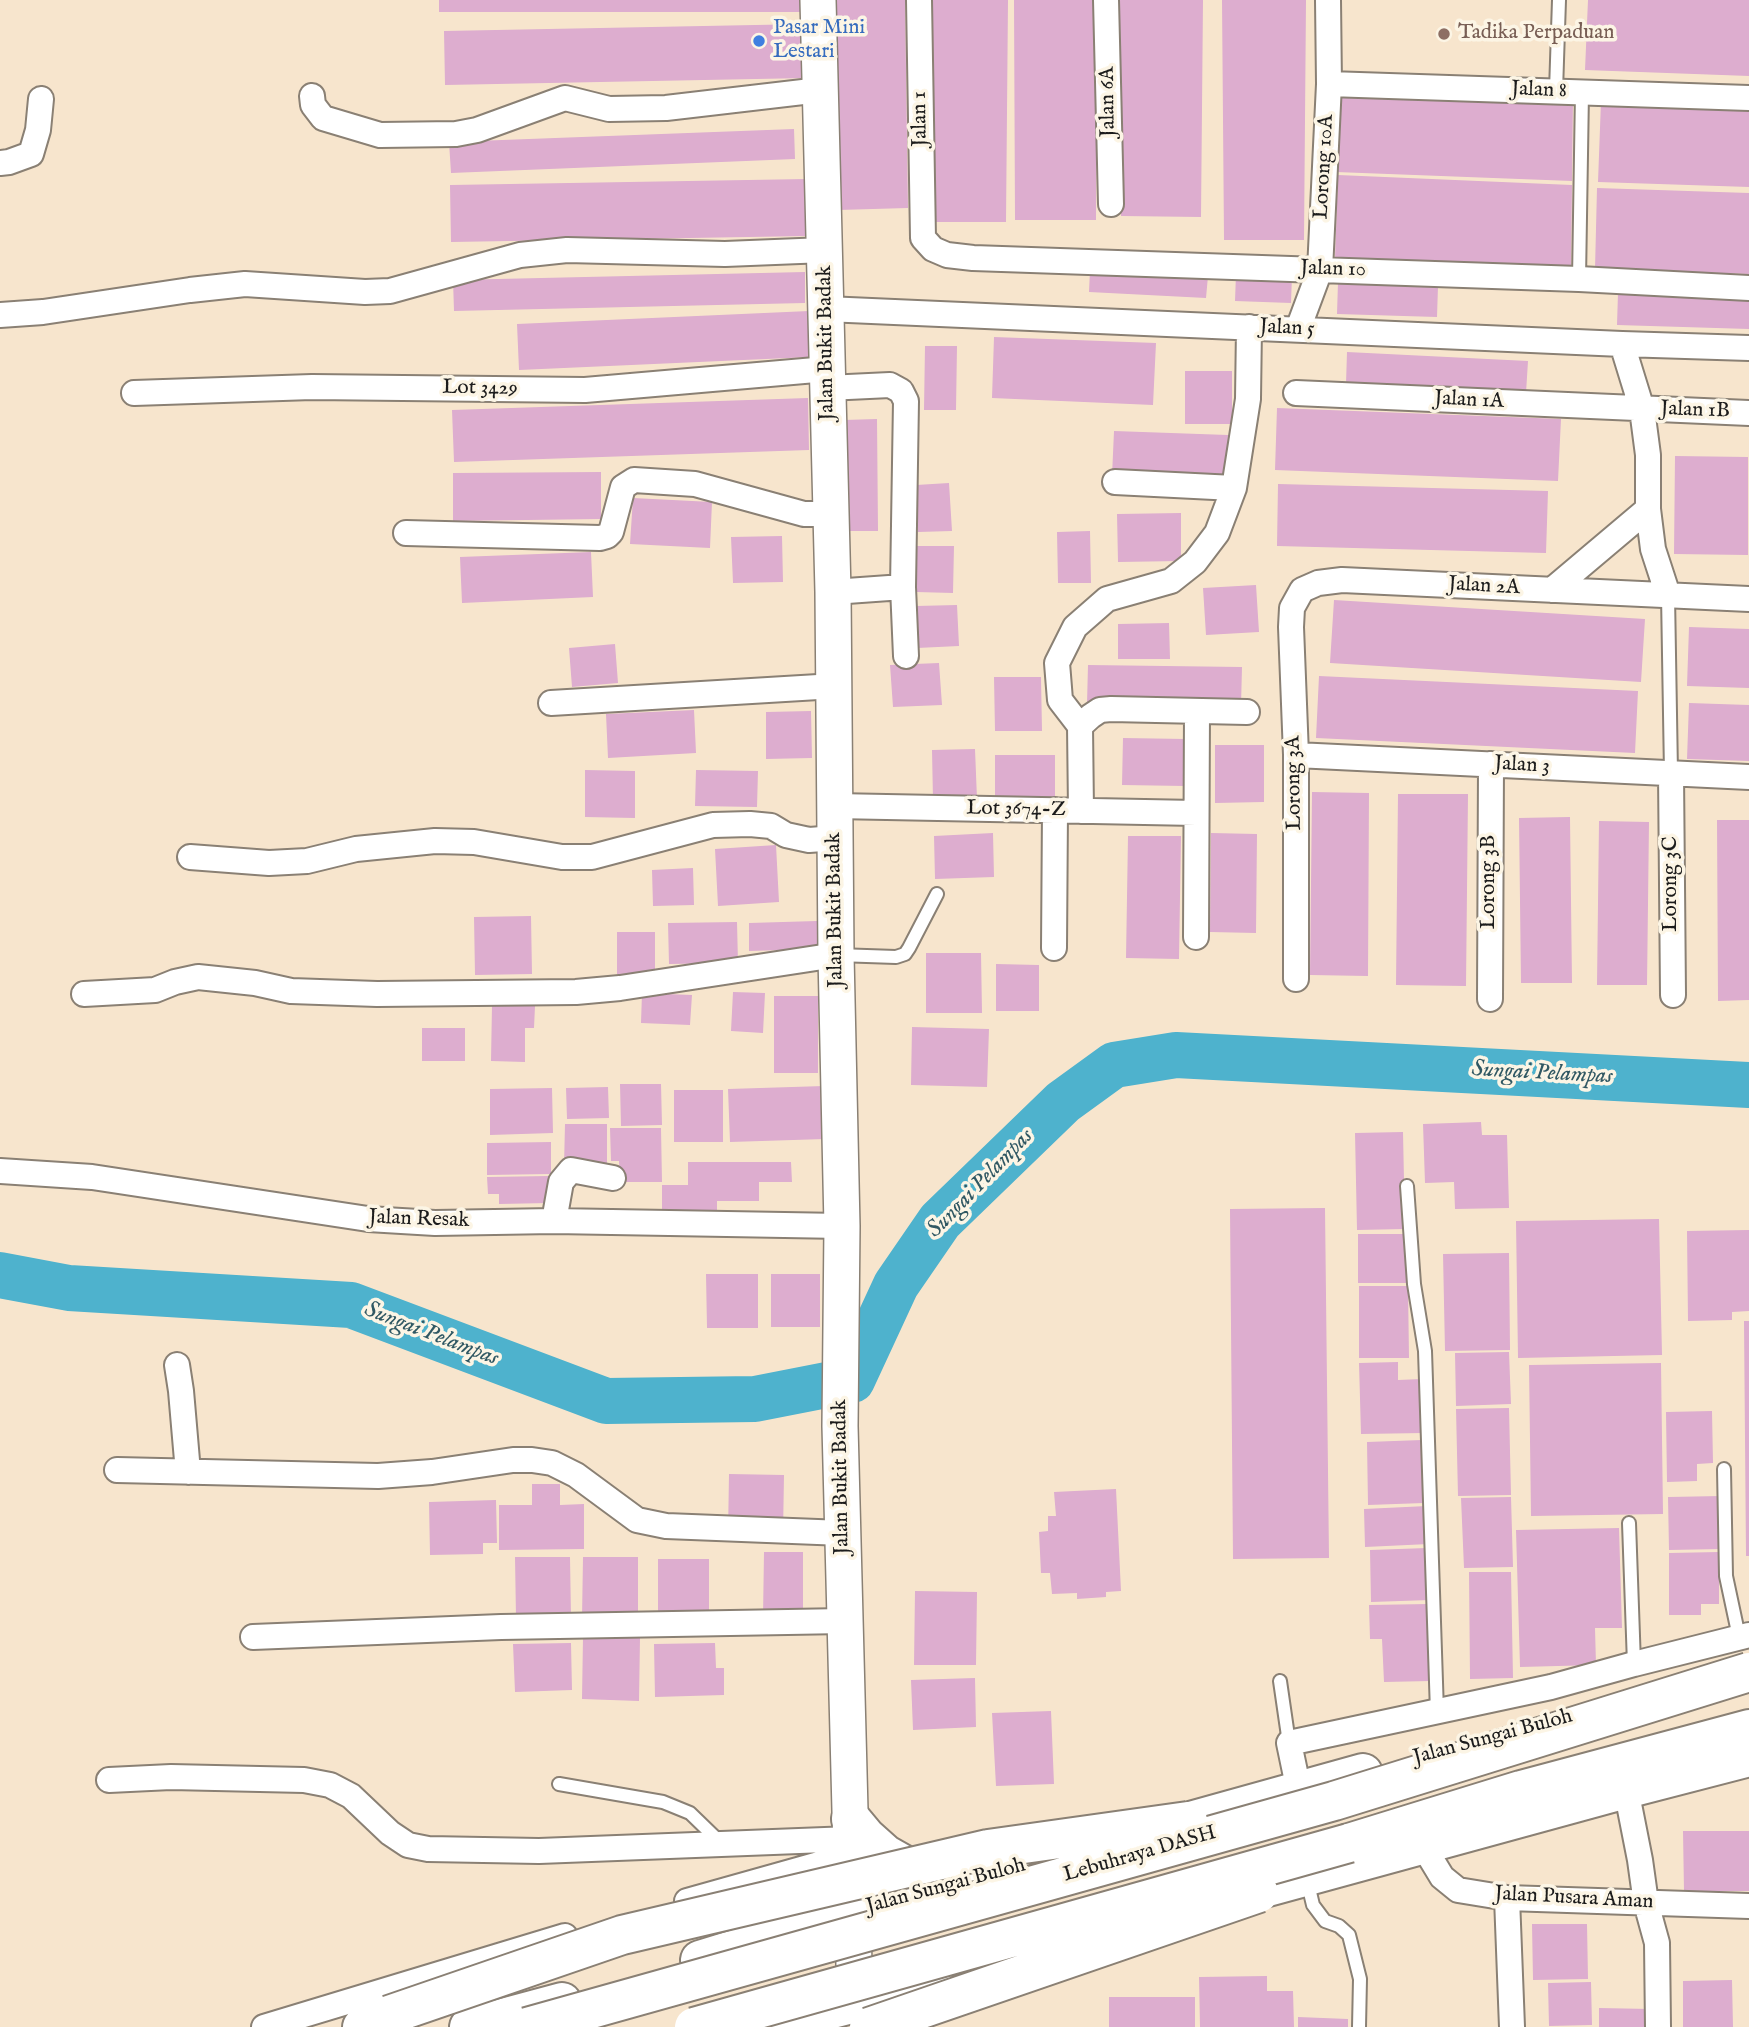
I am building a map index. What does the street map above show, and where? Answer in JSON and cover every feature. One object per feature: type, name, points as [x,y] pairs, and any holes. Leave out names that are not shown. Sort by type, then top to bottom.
[{"type":"highway","name":"Lebuhraya DASH","points":[[527,2027],[1317,1796],[1747,1652]]},
{"type":"highway","points":[[694,2027],[1349,1843],[1521,1790],[1749,1729]]},
{"type":"highway","points":[[860,2019],[937,1982],[1306,1876],[1749,1757]]},
{"type":"highway","points":[[376,2021],[622,1935],[988,1849],[1317,1796]]},
{"type":"highway","name":"Jalan Sungai Buloh","points":[[469,2027],[569,2000],[853,1913],[1317,1796]]},
{"type":"highway","points":[[851,1838],[866,1837],[885,1854],[919,1873],[956,1885]]},
{"type":"highway","points":[[762,2027],[860,2019],[1266,1891],[1349,1843]]},
{"type":"highway","points":[[885,2027],[905,2005],[937,1982]]},
{"type":"main road","name":"Jalan Bukit Badak","points":[[818,0],[835,686],[836,955],[842,1226],[840,1426],[853,1913],[860,2019]]},
{"type":"street","name":"Jalan 1","points":[[919,0],[923,238]]},
{"type":"street","name":"Jalan 6A","points":[[1107,0],[1111,204]]},
{"type":"street","name":"Lorong 10A","points":[[1298,329],[1320,270],[1329,84],[1328,0]]},
{"type":"street","name":"Jalan 8","points":[[1329,84],[1749,98]]},
{"type":"street","points":[[312,96],[313,105],[323,118],[380,135],[456,134],[477,130],[565,98],[609,109],[666,108],[820,90]]},
{"type":"street","points":[[0,163],[31,154],[38,130],[41,100]]},
{"type":"street","name":"Jalan 10","points":[[923,238],[933,249],[947,255],[973,258],[1579,279],[1749,288]]},
{"type":"street","points":[[0,315],[43,312],[190,290],[245,285],[390,291],[520,255],[567,250],[725,254],[825,250]]},
{"type":"street","name":"Jalan 5","points":[[826,309],[1749,348]]},
{"type":"street","points":[[1081,811],[1080,726],[1060,700],[1057,663],[1076,627],[1107,599],[1171,581],[1195,562],[1217,533],[1234,488],[1248,399],[1249,327]]},
{"type":"street","points":[[1622,344],[1642,409],[1648,455],[1648,509],[1653,549],[1668,595]]},
{"type":"street","name":"Lot 3429","points":[[134,393],[312,387],[585,390],[827,379],[890,385],[901,391],[906,401],[903,587],[906,656]]},
{"type":"street","name":"Jalan 1A","points":[[1296,393],[1642,409]]},
{"type":"street","name":"Jalan 1B","points":[[1642,409],[1749,413]]},
{"type":"street","points":[[406,533],[600,538],[611,532],[623,487],[634,480],[695,484],[804,514],[830,514]]},
{"type":"street","points":[[1115,482],[1234,488]]},
{"type":"street","points":[[1552,590],[1648,509]]},
{"type":"street","name":"Jalan 2A","points":[[1302,590],[1318,583],[1342,580],[1749,599]]},
{"type":"street","points":[[833,592],[903,587]]},
{"type":"street","name":"Lorong 3A","points":[[1296,979],[1296,755],[1292,608],[1302,590]]},
{"type":"street","points":[[551,703],[835,686]]},
{"type":"street","points":[[1080,726],[1100,710],[1111,709],[1247,712]]},
{"type":"street","points":[[1196,937],[1197,711]]},
{"type":"street","name":"Jalan 3","points":[[1296,755],[1749,777]]},
{"type":"street","name":"Lorong 3B","points":[[1490,999],[1491,764]]},
{"type":"street","name":"Lorong 3C","points":[[1671,773],[1673,995]]},
{"type":"street","points":[[1054,948],[1055,810]]},
{"type":"street","name":"Lot 3674-Z","points":[[190,856],[269,863],[307,861],[356,849],[435,841],[474,842],[562,858],[592,857],[713,825],[771,826],[786,835],[809,839],[835,822],[1055,810],[1196,813]]},
{"type":"street","points":[[84,994],[155,990],[198,977],[303,992],[576,992],[620,988],[836,955]]},
{"type":"street","points":[[554,1221],[561,1182],[571,1170],[613,1178]]},
{"type":"street","name":"Jalan Resak","points":[[0,1171],[92,1177],[368,1219],[435,1223],[554,1221],[842,1226]]},
{"type":"street","points":[[177,1364],[188,1472]]},
{"type":"street","points":[[117,1470],[378,1476],[532,1460],[552,1463],[576,1475],[637,1520],[666,1526],[843,1533]]},
{"type":"street","points":[[253,1637],[501,1627],[845,1621]]},
{"type":"street","points":[[1317,1796],[1289,1743],[1551,1688],[1633,1664],[1747,1652]]},
{"type":"street","points":[[109,1780],[171,1777],[304,1780],[330,1785],[351,1796],[390,1833],[408,1845],[428,1849],[539,1851],[851,1838]]},
{"type":"street","points":[[1626,1789],[1646,1903],[1657,1943],[1658,2027]]},
{"type":"street","points":[[264,2027],[552,1939],[851,1838]]},
{"type":"street","name":"Jalan Pusara Aman","points":[[1422,1844],[1442,1877],[1458,1890],[1507,1898],[1749,1906]]},
{"type":"street","points":[[1507,1898],[1512,2027]]},
{"type":"lane","points":[[1556,91],[1559,0]]},
{"type":"lane","points":[[1579,279],[1582,92]]},
{"type":"lane","points":[[1668,595],[1671,773]]},
{"type":"lane","points":[[836,955],[896,957],[905,954],[937,894]]},
{"type":"lane","points":[[1406,1185],[1415,1284],[1425,1352],[1437,1712]]},
{"type":"lane","points":[[1724,1469],[1726,1576],[1747,1652]]},
{"type":"lane","points":[[1629,1523],[1633,1664]]},
{"type":"lane","points":[[1280,1681],[1289,1743]]},
{"type":"lane","points":[[559,1784],[663,1802],[690,1813],[723,1844]]},
{"type":"lane","points":[[1306,1876],[1313,1905],[1325,1921],[1339,1926],[1349,1935],[1360,1979],[1359,2027]]},
{"type":"building","points":[[439,0],[801,0],[801,12],[439,12]]},
{"type":"building","points":[[836,0],[905,0],[908,208],[838,210]]},
{"type":"building","points":[[925,0],[1008,0],[1006,222],[926,222]]},
{"type":"building","points":[[1014,0],[1097,0],[1096,220],[1015,220]]},
{"type":"building","points":[[1119,0],[1203,0],[1201,217],[1121,216]]},
{"type":"building","points":[[1222,0],[1306,0],[1304,240],[1224,240]]},
{"type":"building","points":[[1588,0],[1749,0],[1749,76],[1585,70]]},
{"type":"building","points":[[807,24],[808,78],[445,85],[444,31]]},
{"type":"building","points":[[1339,89],[1573,99],[1572,181],[1336,172]]},
{"type":"building","points":[[1601,101],[1749,106],[1749,187],[1598,182]]},
{"type":"building","points":[[794,129],[795,159],[451,173],[449,142]]},
{"type":"building","points":[[1338,175],[1572,185],[1571,267],[1335,258]]},
{"type":"building","points":[[807,179],[808,236],[451,242],[450,185]]},
{"type":"building","points":[[1597,188],[1749,193],[1749,274],[1595,269]]},
{"type":"building","points":[[1090,270],[1208,276],[1206,298],[1089,292]]},
{"type":"building","points":[[805,272],[805,303],[454,311],[453,280]]},
{"type":"building","points":[[1236,274],[1292,275],[1291,303],[1235,301]]},
{"type":"building","points":[[1338,282],[1438,286],[1437,317],[1337,314]]},
{"type":"building","points":[[1618,293],[1749,297],[1749,329],[1617,325]]},
{"type":"building","points":[[809,311],[811,357],[519,370],[517,324]]},
{"type":"building","points":[[994,337],[1156,343],[1153,405],[992,398]]},
{"type":"building","points":[[925,346],[957,346],[956,410],[924,410]]},
{"type":"building","points":[[1347,352],[1528,361],[1526,393],[1346,384]]},
{"type":"building","points":[[1185,371],[1232,371],[1232,424],[1185,424]]},
{"type":"building","points":[[808,398],[809,450],[454,462],[452,410]]},
{"type":"building","points":[[1277,408],[1561,419],[1558,481],[1275,470]]},
{"type":"building","points":[[877,419],[878,531],[845,531],[844,420]]},
{"type":"building","points":[[1114,431],[1228,435],[1226,481],[1112,476]]},
{"type":"building","points":[[1675,456],[1748,457],[1748,555],[1674,554]]},
{"type":"building","points":[[601,472],[601,519],[453,521],[453,473]]},
{"type":"building","points":[[949,483],[952,531],[918,532],[916,485]]},
{"type":"building","points":[[1278,484],[1548,491],[1546,553],[1277,546]]},
{"type":"building","points":[[633,498],[712,502],[710,548],[630,544]]},
{"type":"building","points":[[1181,513],[1181,561],[1118,562],[1117,514]]},
{"type":"building","points":[[1090,531],[1091,583],[1058,583],[1057,532]]},
{"type":"building","points":[[782,536],[783,582],[733,583],[731,537]]},
{"type":"building","points":[[917,546],[954,546],[953,593],[916,592]]},
{"type":"building","points":[[591,552],[593,597],[462,603],[460,557]]},
{"type":"building","points":[[1256,585],[1259,632],[1206,635],[1203,588]]},
{"type":"building","points":[[1334,600],[1645,619],[1641,682],[1330,663]]},
{"type":"building","points":[[957,605],[959,646],[917,648],[916,606]]},
{"type":"building","points":[[1169,623],[1170,659],[1118,659],[1118,624]]},
{"type":"building","points":[[1689,627],[1749,629],[1749,688],[1687,686]]},
{"type":"building","points":[[615,644],[618,683],[572,687],[569,648]]},
{"type":"building","points":[[939,663],[942,705],[893,707],[890,665]]},
{"type":"building","points":[[1088,665],[1242,667],[1241,706],[1087,704]]},
{"type":"building","points":[[1319,676],[1638,691],[1635,753],[1316,738]]},
{"type":"building","points":[[994,677],[1041,677],[1042,731],[995,731]]},
{"type":"building","points":[[1689,703],[1749,705],[1749,761],[1687,759]]},
{"type":"building","points":[[694,710],[696,753],[608,758],[606,714]]},
{"type":"building","points":[[811,711],[812,758],[766,759],[766,712]]},
{"type":"building","points":[[1123,738],[1186,739],[1185,786],[1122,785]]},
{"type":"building","points":[[1215,745],[1264,745],[1264,802],[1215,803]]},
{"type":"building","points":[[975,749],[977,799],[933,800],[932,750]]},
{"type":"building","points":[[995,755],[1055,755],[1055,803],[995,803]]},
{"type":"building","points":[[585,770],[635,771],[635,818],[585,817]]},
{"type":"building","points":[[696,770],[758,771],[757,807],[695,806]]},
{"type":"building","points":[[1312,792],[1369,793],[1368,976],[1310,975]]},
{"type":"building","points":[[1398,794],[1468,794],[1466,986],[1396,985]]},
{"type":"building","points":[[1570,817],[1572,983],[1521,983],[1519,818]]},
{"type":"building","points":[[1717,820],[1749,820],[1749,1000],[1718,1001]]},
{"type":"building","points":[[1599,821],[1649,822],[1647,985],[1597,985]]},
{"type":"building","points":[[993,833],[994,877],[935,879],[934,836]]},
{"type":"building","points":[[1211,833],[1257,834],[1256,933],[1210,932]]},
{"type":"building","points":[[1128,836],[1181,836],[1179,959],[1126,958]]},
{"type":"building","points":[[776,845],[779,902],[718,906],[715,849]]},
{"type":"building","points":[[693,868],[694,905],[653,906],[652,870]]},
{"type":"building","points":[[531,916],[532,974],[475,975],[474,917]]},
{"type":"building","points":[[817,921],[818,949],[749,951],[749,923]]},
{"type":"building","points":[[737,922],[738,963],[669,964],[668,923]]},
{"type":"building","points":[[617,932],[655,932],[655,973],[617,974]]},
{"type":"building","points":[[926,953],[981,953],[982,1013],[926,1013]]},
{"type":"building","points":[[996,964],[1039,965],[1039,1011],[996,1011]]},
{"type":"building","points":[[733,992],[765,993],[763,1033],[731,1031]]},
{"type":"building","points":[[642,993],[692,995],[690,1025],[641,1023]]},
{"type":"building","points":[[774,996],[818,996],[818,1073],[774,1073]]},
{"type":"building","points":[[492,1005],[535,1006],[534,1028],[525,1028],[525,1062],[491,1061]]},
{"type":"building","points":[[912,1027],[989,1029],[987,1087],[911,1085]]},
{"type":"building","points":[[422,1028],[465,1028],[465,1061],[422,1061]]},
{"type":"building","points":[[620,1084],[661,1084],[662,1125],[621,1126]]},
{"type":"building","points":[[824,1086],[825,1139],[730,1142],[728,1089]]},
{"type":"building","points":[[608,1087],[609,1118],[567,1119],[566,1088]]},
{"type":"building","points":[[552,1088],[553,1133],[490,1135],[490,1089]]},
{"type":"building","points":[[674,1090],[723,1090],[723,1142],[674,1142]]},
{"type":"building","points":[[1481,1122],[1482,1135],[1507,1135],[1509,1208],[1455,1209],[1454,1182],[1425,1183],[1423,1124]]},
{"type":"building","points":[[565,1124],[607,1124],[607,1167],[564,1166]]},
{"type":"building","points":[[610,1128],[661,1128],[662,1182],[620,1182],[619,1161],[611,1161]]},
{"type":"building","points":[[1403,1132],[1405,1229],[1357,1230],[1355,1133]]},
{"type":"building","points":[[551,1142],[551,1174],[487,1175],[487,1143]]},
{"type":"building","points":[[688,1162],[791,1162],[792,1182],[759,1182],[759,1201],[717,1201],[717,1215],[662,1215],[662,1185],[688,1185]]},
{"type":"building","points":[[549,1176],[550,1203],[499,1204],[499,1194],[488,1194],[487,1177]]},
{"type":"building","points":[[1325,1208],[1329,1558],[1233,1559],[1230,1209]]},
{"type":"building","points":[[1659,1219],[1662,1355],[1518,1358],[1516,1221]]},
{"type":"building","points":[[1749,1230],[1749,1311],[1732,1312],[1732,1320],[1688,1321],[1687,1231]]},
{"type":"building","points":[[1358,1234],[1410,1234],[1409,1283],[1358,1283]]},
{"type":"building","points":[[1509,1253],[1510,1350],[1445,1351],[1443,1254]]},
{"type":"building","points":[[706,1274],[758,1274],[758,1328],[707,1328]]},
{"type":"building","points":[[771,1274],[820,1274],[820,1327],[771,1327]]},
{"type":"building","points":[[1359,1286],[1408,1286],[1409,1358],[1359,1358]]},
{"type":"building","points":[[1744,1321],[1749,1321],[1749,1556],[1746,1556]]},
{"type":"building","points":[[1509,1352],[1511,1404],[1456,1406],[1455,1353]]},
{"type":"building","points":[[1398,1362],[1398,1380],[1422,1379],[1424,1433],[1361,1434],[1359,1363]]},
{"type":"building","points":[[1661,1363],[1663,1514],[1531,1516],[1529,1365]]},
{"type":"building","points":[[1509,1408],[1511,1495],[1458,1496],[1456,1409]]},
{"type":"building","points":[[1712,1411],[1713,1463],[1697,1464],[1697,1481],[1667,1482],[1666,1412]]},
{"type":"building","points":[[1422,1440],[1424,1503],[1368,1505],[1367,1442]]},
{"type":"building","points":[[729,1474],[784,1475],[783,1534],[728,1534]]},
{"type":"building","points":[[532,1484],[560,1484],[560,1505],[584,1504],[584,1549],[499,1550],[499,1505],[532,1505]]},
{"type":"building","points":[[1116,1489],[1121,1591],[1106,1592],[1106,1597],[1077,1599],[1077,1593],[1052,1594],[1050,1573],[1041,1573],[1039,1532],[1048,1531],[1048,1516],[1056,1516],[1054,1492]]},
{"type":"building","points":[[1721,1496],[1722,1549],[1669,1550],[1668,1497]]},
{"type":"building","points":[[1511,1497],[1513,1567],[1464,1568],[1461,1498]]},
{"type":"building","points":[[496,1500],[497,1543],[483,1543],[483,1554],[430,1555],[429,1502]]},
{"type":"building","points":[[1427,1506],[1429,1544],[1365,1547],[1364,1509]]},
{"type":"building","points":[[1619,1528],[1622,1628],[1595,1628],[1596,1665],[1520,1667],[1516,1530]]},
{"type":"building","points":[[1427,1548],[1430,1600],[1371,1602],[1370,1550]]},
{"type":"building","points":[[764,1552],[803,1552],[803,1617],[763,1617]]},
{"type":"building","points":[[1719,1552],[1719,1604],[1701,1604],[1701,1615],[1669,1615],[1669,1553]]},
{"type":"building","points":[[515,1557],[570,1557],[571,1618],[516,1618]]},
{"type":"building","points":[[583,1557],[638,1557],[638,1619],[582,1619]]},
{"type":"building","points":[[658,1559],[709,1559],[709,1615],[658,1615]]},
{"type":"building","points":[[1469,1572],[1511,1572],[1513,1678],[1470,1679]]},
{"type":"building","points":[[915,1591],[977,1592],[976,1665],[914,1665]]},
{"type":"building","points":[[1429,1604],[1431,1681],[1384,1682],[1382,1639],[1370,1639],[1369,1605]]},
{"type":"building","points":[[583,1637],[640,1638],[639,1701],[582,1699]]},
{"type":"building","points":[[571,1643],[572,1690],[515,1692],[513,1644]]},
{"type":"building","points":[[715,1643],[716,1668],[724,1668],[724,1695],[655,1697],[654,1644]]},
{"type":"building","points":[[975,1678],[976,1727],[913,1730],[911,1680]]},
{"type":"building","points":[[1051,1711],[1054,1784],[996,1786],[992,1713]]},
{"type":"building","points":[[1683,1831],[1749,1831],[1749,1891],[1684,1891]]},
{"type":"building","points":[[1532,1924],[1587,1924],[1588,1979],[1533,1980]]},
{"type":"building","points":[[1267,1976],[1267,1991],[1293,1991],[1294,2027],[1200,2027],[1199,1977]]},
{"type":"building","points":[[1732,1980],[1733,2027],[1683,2027],[1683,1981]]},
{"type":"building","points":[[1591,1982],[1592,2025],[1549,2026],[1548,1983]]},
{"type":"building","points":[[1109,1997],[1195,1997],[1195,2027],[1109,2027]]},
{"type":"building","points":[[1599,2008],[1650,2009],[1650,2027],[1599,2027]]},
{"type":"building","points":[[1298,2017],[1348,2019],[1348,2027],[1298,2027]]},
{"type":"waterway","name":"Sungai Pelampas","points":[[0,1275],[69,1288],[351,1305],[606,1401],[755,1399],[852,1380],[896,1285],[940,1221],[1063,1102],[1114,1065],[1176,1055],[1749,1085]]},
{"type":"place","name":"Tadika Perpaduan","points":[[1444,34]]},
{"type":"place","name":"Pasar Mini Lestari","points":[[759,41]]}]
